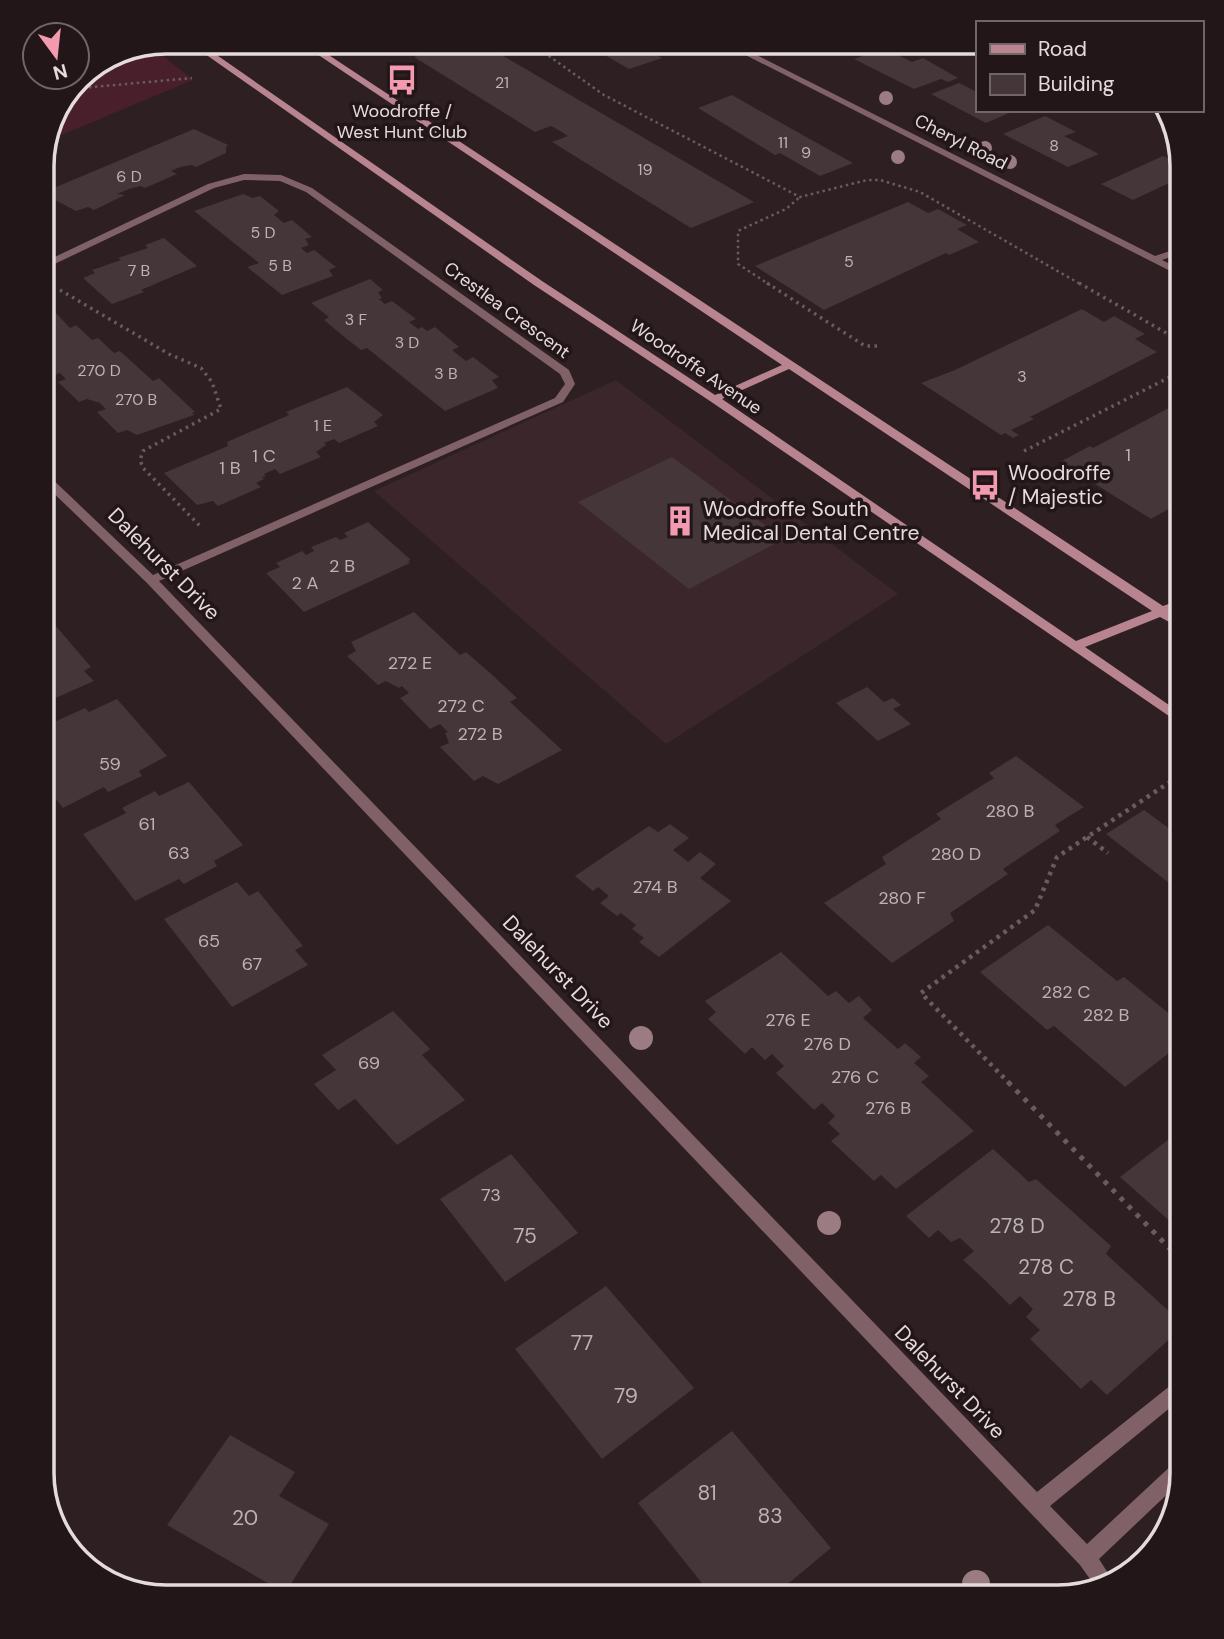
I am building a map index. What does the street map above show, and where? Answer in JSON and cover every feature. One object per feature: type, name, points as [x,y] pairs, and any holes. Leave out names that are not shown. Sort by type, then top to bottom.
[{"type":"main road","name":"Woodroffe Avenue","points":[[208,54],[538,283],[714,399],[1170,712]]},
{"type":"main road","points":[[321,54],[1170,617]]},
{"type":"main road","points":[[714,399],[788,366]]},
{"type":"main road","points":[[1077,646],[1170,607]]},
{"type":"street","name":"Cheryl Road","points":[[748,54],[1170,267]]},
{"type":"street","name":"Crestlea Crescent","points":[[54,261],[211,186],[244,177],[281,178],[309,190],[565,372],[570,384],[559,400],[151,580]]},
{"type":"street","points":[[1156,259],[1170,254]]},
{"type":"street","name":"Dalehurst Drive","points":[[54,487],[151,580],[1087,1559],[1099,1576]]},
{"type":"street","points":[[1036,1506],[1170,1397]]},
{"type":"street","points":[[1087,1559],[1170,1480]]},
{"type":"path","points":[[546,54],[604,95],[800,197]]},
{"type":"path","points":[[91,87],[236,74]]},
{"type":"path","points":[[879,346],[865,346],[738,264],[738,232],[748,223],[790,209],[800,197],[867,180],[880,180],[920,192],[1170,335]]},
{"type":"path","points":[[54,286],[169,354],[201,368],[209,376],[222,409],[150,446],[143,451],[140,460],[144,468],[223,548]]},
{"type":"path","points":[[1024,451],[1170,377]]},
{"type":"path","points":[[1170,782],[1057,857],[1035,910],[921,993],[1170,1249]]},
{"type":"path","points":[[1087,837],[1108,853]]},
{"type":"shaded area","points":[[161,54],[193,80],[58,136],[77,98],[84,91],[91,91],[92,82],[110,69],[130,60]]},
{"type":"shaded area","points":[[616,380],[898,594],[666,744],[374,491]]},
{"type":"building","points":[[423,54],[500,54],[754,202],[691,228],[552,142],[568,136],[560,131],[551,126],[535,132],[414,57]]},
{"type":"building","points":[[603,54],[655,54],[662,58],[629,69]]},
{"type":"building","points":[[868,54],[896,54],[912,62],[923,58],[958,78],[948,82],[941,79],[914,89],[854,59]]},
{"type":"building","points":[[959,83],[976,92],[976,112],[1011,112],[986,123],[931,94]]},
{"type":"building","points":[[732,95],[853,163],[820,176],[780,153],[775,155],[698,108]]},
{"type":"building","points":[[1045,116],[1076,132],[1064,136],[1099,154],[1068,167],[1003,134]]},
{"type":"building","points":[[194,129],[228,145],[226,153],[196,167],[180,167],[171,171],[177,174],[145,188],[141,186],[117,194],[125,195],[94,210],[88,207],[76,211],[54,199],[54,188]]},
{"type":"building","points":[[1163,156],[1170,159],[1170,183],[1133,200],[1101,184]]},
{"type":"building","points":[[243,194],[253,198],[260,196],[279,211],[274,215],[284,223],[292,220],[312,237],[305,239],[309,245],[301,248],[307,253],[314,250],[336,267],[329,270],[333,276],[282,295],[247,267],[259,263],[194,211]]},
{"type":"building","points":[[908,202],[928,213],[938,209],[967,225],[957,229],[979,242],[949,255],[946,253],[824,310],[755,266]]},
{"type":"building","points":[[164,238],[197,266],[141,290],[144,292],[112,304],[83,278],[95,273],[92,270],[148,248],[145,245]]},
{"type":"building","points":[[370,279],[383,290],[378,292],[382,298],[379,299],[385,304],[392,301],[416,319],[409,322],[418,329],[422,327],[427,331],[435,327],[459,347],[452,350],[466,361],[473,357],[499,377],[492,380],[498,388],[445,411],[367,348],[361,350],[343,336],[324,320],[329,317],[311,303]]},
{"type":"building","points":[[1082,309],[1104,322],[1114,316],[1145,334],[1135,339],[1157,352],[1030,417],[1034,419],[1011,430],[1019,435],[1013,438],[1005,433],[1001,435],[921,383],[955,370]]},
{"type":"building","points":[[54,312],[70,328],[76,325],[92,340],[98,338],[114,353],[120,351],[153,381],[159,378],[195,412],[192,413],[194,415],[137,435],[127,430],[118,433],[97,412],[106,409],[100,403],[87,399],[79,402],[58,382],[66,379],[60,373],[54,374]]},
{"type":"building","points":[[347,387],[383,415],[374,422],[378,426],[339,443],[334,439],[324,443],[326,445],[316,452],[321,457],[280,474],[275,469],[264,474],[264,479],[256,483],[261,487],[218,506],[213,501],[197,505],[164,473],[228,446],[227,442],[289,415],[286,412]]},
{"type":"building","points":[[1170,407],[1170,508],[1151,519],[1060,462],[1090,446],[1093,448]]},
{"type":"building","name":"Woodroffe South Medical Dental Centre","points":[[672,457],[784,539],[689,589],[578,502]]},
{"type":"building","points":[[368,522],[411,560],[408,561],[410,563],[304,612],[266,573],[280,567],[276,563],[302,551],[306,555],[314,551],[311,547],[336,537],[340,540],[348,537],[344,533]]},
{"type":"building","points":[[414,612],[460,655],[466,652],[517,698],[510,702],[562,750],[498,784],[483,776],[474,781],[440,747],[449,743],[445,733],[448,732],[440,724],[430,729],[400,698],[409,693],[402,686],[399,688],[386,681],[378,685],[347,656],[356,651],[351,642]]},
{"type":"building","points":[[54,627],[91,667],[84,671],[94,681],[54,699]]},
{"type":"building","points":[[867,687],[884,702],[893,698],[901,705],[893,709],[911,724],[878,741],[836,703]]},
{"type":"building","points":[[117,699],[167,756],[139,771],[142,776],[108,792],[104,787],[63,808],[54,797],[54,722],[85,708],[89,712]]},
{"type":"building","points":[[1016,756],[1084,807],[1055,825],[1060,831],[1003,869],[1008,874],[950,913],[954,921],[892,963],[824,903],[886,864],[882,857],[941,819],[936,814],[994,778],[989,773]]},
{"type":"building","points":[[189,782],[243,845],[214,861],[217,866],[184,884],[179,879],[135,901],[83,834],[126,813],[122,808],[155,791],[159,796]]},
{"type":"building","points":[[1144,810],[1170,829],[1170,884],[1106,834]]},
{"type":"building","points":[[670,824],[689,838],[673,850],[688,862],[700,852],[716,864],[700,878],[731,901],[659,957],[639,942],[644,938],[632,929],[636,925],[621,913],[617,916],[600,903],[609,896],[598,887],[593,891],[575,876],[649,826],[658,832]]},
{"type":"building","points":[[237,882],[249,896],[258,891],[303,946],[295,950],[308,965],[232,1007],[164,919]]},
{"type":"building","points":[[1048,925],[1117,981],[1124,977],[1170,1014],[1170,1052],[1125,1087],[1054,1026],[1047,1030],[980,972]]},
{"type":"building","points":[[781,952],[828,996],[836,991],[849,1003],[859,996],[872,1010],[863,1018],[898,1049],[905,1043],[921,1057],[914,1063],[929,1076],[921,1082],[974,1131],[896,1189],[881,1175],[874,1181],[831,1141],[840,1134],[828,1123],[835,1116],[822,1103],[814,1110],[776,1073],[784,1066],[772,1054],[765,1060],[752,1047],[745,1054],[708,1019],[716,1012],[705,1001]]},
{"type":"building","points":[[393,1011],[430,1049],[422,1055],[465,1100],[397,1145],[355,1099],[338,1110],[314,1084],[336,1070],[322,1055]]},
{"type":"building","points":[[1170,1138],[1170,1221],[1120,1177]]},
{"type":"building","points":[[993,1149],[1029,1182],[1036,1179],[1111,1246],[1106,1254],[1170,1312],[1170,1339],[1107,1395],[1091,1380],[1081,1389],[1030,1339],[1040,1330],[1026,1317],[1033,1309],[1020,1296],[1010,1305],[963,1260],[974,1251],[960,1238],[951,1242],[938,1230],[929,1238],[906,1216]]},
{"type":"building","points":[[511,1154],[578,1233],[505,1282],[440,1199]]},
{"type":"building","points":[[606,1286],[694,1388],[602,1459],[515,1349]]},
{"type":"building","points":[[732,1431],[831,1548],[786,1585],[703,1585],[638,1503]]},
{"type":"building","points":[[230,1435],[295,1472],[279,1496],[329,1524],[290,1585],[271,1585],[167,1525]]},
{"type":"place","name":"Woodroffe / West Hunt Club","points":[[402,80]]},
{"type":"place","name":"Woodroffe / Majestic","points":[[985,485]]},
{"type":"place","name":"Woodroffe South Medical Dental Centre","points":[[680,521]]}]
